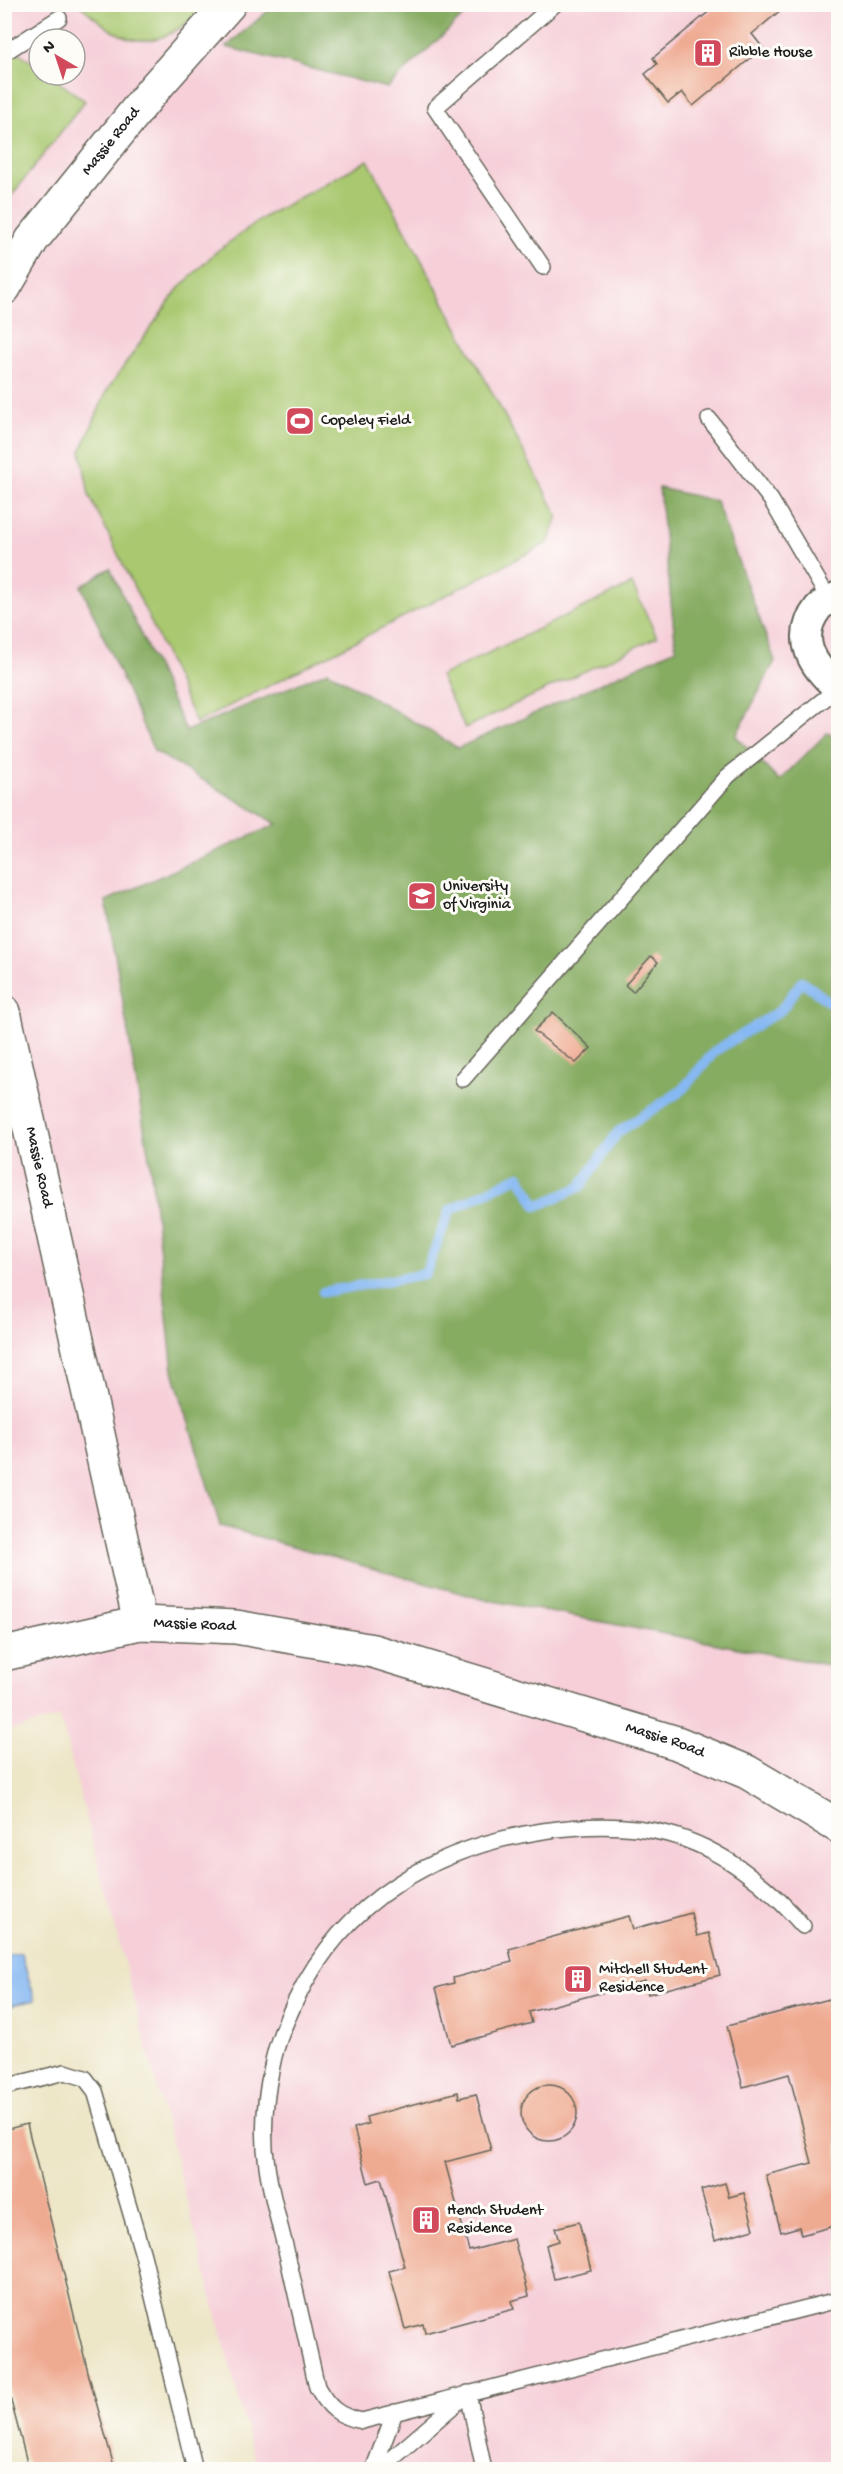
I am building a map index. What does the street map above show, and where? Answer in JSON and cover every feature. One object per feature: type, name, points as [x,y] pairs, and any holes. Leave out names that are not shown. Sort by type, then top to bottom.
[{"type":"street","name":"Massie Road","points":[[4,288],[32,240],[153,90],[228,4]]},
{"type":"street","points":[[834,598],[819,607],[806,633],[809,654],[824,676],[838,688]]},
{"type":"street","name":"Massie Road","points":[[4,1012],[140,1623],[236,1627],[373,1651],[677,1743],[747,1772],[838,1826]]},
{"type":"street","points":[[4,1654],[140,1623]]},
{"type":"lane","points":[[543,267],[435,108],[555,4]]},
{"type":"lane","points":[[4,53],[59,18]]},
{"type":"lane","points":[[709,419],[771,500],[834,598]]},
{"type":"lane","points":[[462,1079],[728,776],[838,688]]},
{"type":"lane","points":[[803,1926],[755,1878],[713,1852],[668,1834],[614,1826],[566,1827],[509,1836],[443,1858],[402,1880],[369,1903],[334,1939],[305,1981],[284,2026],[275,2055],[265,2114],[266,2164],[317,2387],[328,2405],[346,2417],[362,2421],[838,2300]]},
{"type":"lane","points":[[4,2087],[65,2072],[85,2078],[95,2091],[142,2255],[195,2469]]},
{"type":"lane","points":[[379,2469],[468,2393]]},
{"type":"lane","points":[[468,2393],[484,2469]]},
{"type":"lane","points":[[373,2469],[395,2412]]},
{"type":"shaded area","name":"University of Virginia","points":[[5,5],[838,5],[838,2469],[257,2469],[60,1717],[5,1732]]},
{"type":"green space","points":[[276,4],[475,5],[387,88],[226,47]]},
{"type":"green space","points":[[79,5],[208,5],[187,23],[165,36],[140,40],[127,38],[113,31]]},
{"type":"green space","points":[[4,42],[27,58],[27,87],[66,87],[85,101],[5,204]]},
{"type":"green space","name":"Copeley Field","points":[[368,160],[558,516],[548,543],[196,723],[151,622],[89,495],[81,451],[107,390],[178,289],[217,251],[266,216]]},
{"type":"green space","points":[[659,488],[716,501],[775,661],[736,736],[779,781],[827,733],[838,737],[838,1667],[482,1599],[220,1526],[173,1371],[150,1164],[106,901],[277,824],[154,751],[81,586],[110,568],[186,731],[328,671],[458,748],[676,649]]},
{"type":"green space","points":[[632,584],[657,637],[465,728],[440,676]]},
{"type":"water","points":[[21,1953],[35,2000],[5,2007],[5,1956]]},
{"type":"building","name":"Ribble House","points":[[718,4],[788,4],[752,34],[763,48],[693,106],[682,92],[668,103],[645,74],[657,64],[653,58]]},
{"type":"building","points":[[651,956],[658,962],[633,992],[625,985]]},
{"type":"building","points":[[553,1012],[591,1048],[576,1063],[534,1031]]},
{"type":"building","name":"Mitchell Student Residence","points":[[691,1913],[697,1936],[709,1933],[720,1975],[648,1994],[645,1981],[529,2012],[532,2023],[451,2045],[436,1988],[454,1983],[453,1978],[512,1962],[509,1949],[629,1916],[633,1929]]},
{"type":"building","points":[[837,1997],[838,2225],[801,2235],[799,2227],[781,2232],[766,2175],[812,2163],[789,2074],[743,2087],[727,2026]]},
{"type":"building","points":[[549,2085],[560,2087],[569,2093],[575,2102],[577,2113],[575,2124],[569,2133],[560,2139],[549,2141],[538,2139],[529,2133],[523,2124],[521,2113],[523,2102],[529,2093],[538,2087]]},
{"type":"building","name":"Hench Student Residence","points":[[458,2092],[459,2098],[476,2094],[491,2150],[445,2162],[469,2251],[514,2239],[529,2296],[511,2301],[514,2309],[425,2333],[423,2324],[405,2329],[389,2271],[405,2267],[381,2179],[368,2183],[354,2128],[368,2124],[366,2117]]},
{"type":"building","points":[[27,2124],[90,2380],[115,2470],[29,2470],[4,2374],[4,2130]]},
{"type":"building","points":[[725,2183],[729,2197],[744,2193],[754,2229],[715,2240],[701,2190]]},
{"type":"building","points":[[579,2222],[591,2270],[554,2279],[546,2245],[559,2241],[555,2228]]},
{"type":"waterway","points":[[323,1292],[425,1274],[450,1210],[519,1176],[537,1206],[580,1187],[618,1132],[681,1091],[715,1051],[781,1010],[802,981],[838,1009]]},
{"type":"place","name":"Ribble House","points":[[708,53]]},
{"type":"place","name":"Copeley Field","points":[[300,421]]},
{"type":"place","name":"University of Virginia","points":[[422,896]]},
{"type":"place","name":"Mitchell Student Residence","points":[[578,1979]]},
{"type":"place","name":"Hench Student Residence","points":[[426,2220]]}]
